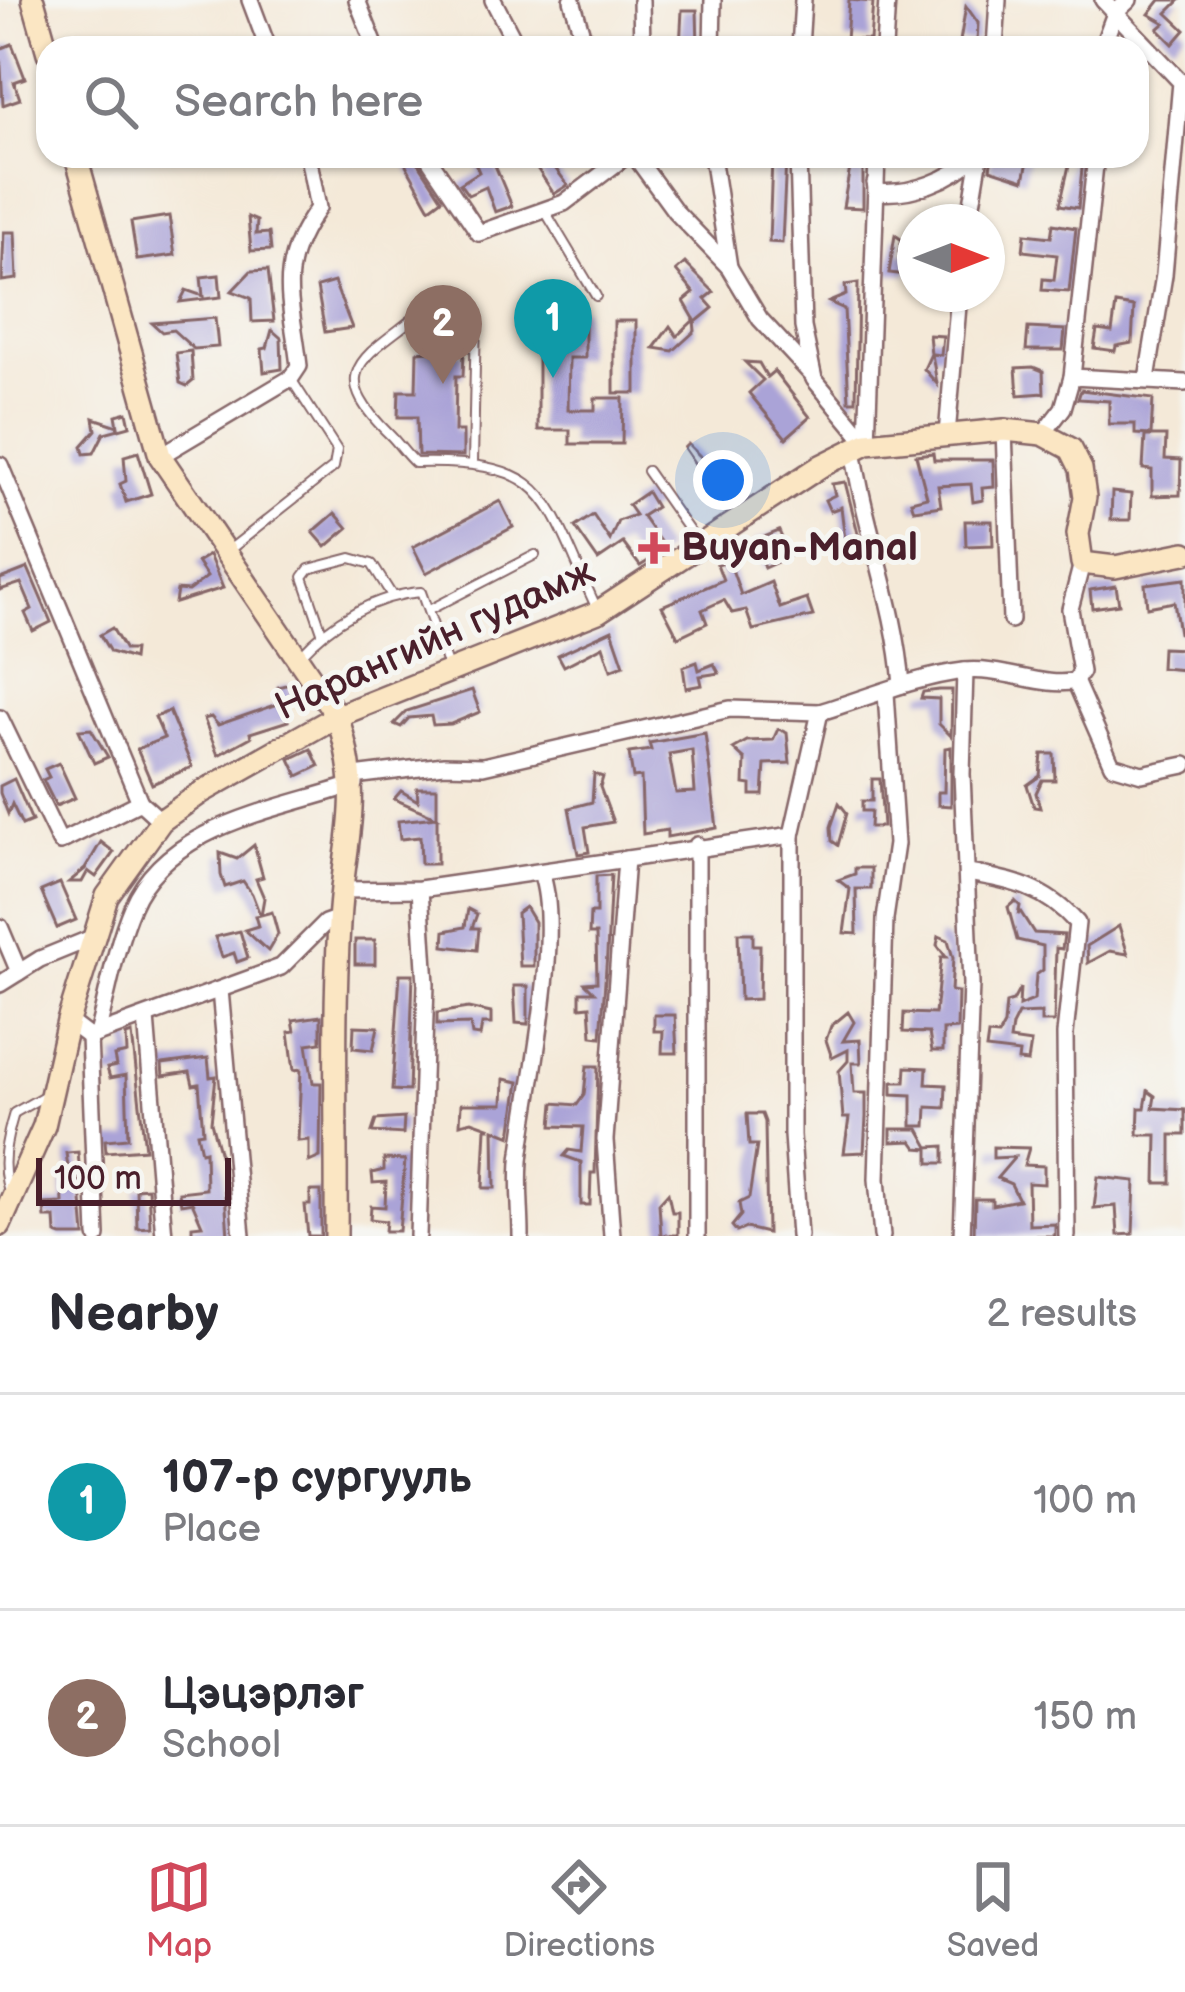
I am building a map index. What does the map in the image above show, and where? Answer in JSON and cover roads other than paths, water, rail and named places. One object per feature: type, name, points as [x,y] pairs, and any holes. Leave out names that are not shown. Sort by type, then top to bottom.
[{"type":"main road","points":[[33,0],[43,36]]},
{"type":"main road","points":[[79,168],[160,456],[337,716],[354,780],[339,918],[337,1236]]},
{"type":"main road","name":"Нарангийн гудамж","points":[[7,1218],[51,1094],[106,896],[161,821],[202,792],[337,716],[598,612],[860,446],[1004,430],[1043,434]]},
{"type":"main road","points":[[1043,434],[1070,449],[1082,469],[1082,563],[1114,567],[1185,553]]},
{"type":"street","points":[[250,0],[264,36]]},
{"type":"street","points":[[357,0],[371,36]]},
{"type":"street","points":[[494,0],[512,36]]},
{"type":"street","points":[[572,0],[582,36]]},
{"type":"street","points":[[641,0],[642,36]]},
{"type":"street","points":[[712,36],[713,0]]},
{"type":"street","points":[[801,36],[803,0]]},
{"type":"street","points":[[885,36],[887,0]]},
{"type":"street","points":[[996,36],[998,0]]},
{"type":"street","points":[[1129,0],[1109,7],[1137,36]]},
{"type":"street","points":[[1147,380],[1164,275],[1181,82],[1149,49]]},
{"type":"street","points":[[160,456],[291,378],[298,366],[288,275],[292,245],[318,208],[310,168]]},
{"type":"street","points":[[435,168],[478,233],[564,203],[610,168]]},
{"type":"street","points":[[644,168],[675,211],[729,267],[760,319],[814,379],[860,446]]},
{"type":"street","points":[[714,168],[729,267]]},
{"type":"street","points":[[798,168],[803,327],[814,379]]},
{"type":"street","points":[[876,168],[860,498],[899,642],[894,689],[896,844],[885,919],[877,1179],[882,1236]]},
{"type":"street","points":[[875,182],[878,192],[901,194],[964,168]]},
{"type":"street","points":[[971,204],[976,168]]},
{"type":"street","points":[[1043,434],[1063,408],[1072,376],[1095,168]]},
{"type":"street","points":[[947,435],[957,312]]},
{"type":"street","points":[[1072,376],[1185,383]]},
{"type":"street","points":[[1004,430],[1011,620]]},
{"type":"street","points":[[0,465],[140,802],[161,821]]},
{"type":"street","points":[[97,1236],[93,1036],[132,905],[154,873],[193,842],[236,820],[354,780],[445,765],[483,766],[730,709],[820,712],[965,671],[1006,671],[1062,685],[1075,681],[1082,672],[1070,609],[1082,563]]},
{"type":"street","points":[[962,1236],[971,984],[965,671]]},
{"type":"street","points":[[1075,681],[1112,765],[1142,774],[1181,762]]},
{"type":"street","points":[[799,1236],[792,1135],[792,835],[820,712]]},
{"type":"street","points":[[0,718],[60,842],[140,802]]},
{"type":"street","points":[[343,890],[420,889],[541,874],[697,845],[792,835]]},
{"type":"street","points":[[697,845],[697,1236]]},
{"type":"street","points":[[612,1236],[605,1140],[626,859]]},
{"type":"street","points":[[967,873],[1018,880],[1060,904],[1077,923],[1065,1034],[1067,1236]]},
{"type":"street","points":[[521,1236],[520,1158],[542,1008],[548,892],[541,874]]},
{"type":"street","points":[[418,1236],[426,984],[420,889]]},
{"type":"street","points":[[68,1021],[93,1036],[280,968],[326,923],[339,918]]},
{"type":"street","points":[[0,927],[19,972]]},
{"type":"street","points":[[0,984],[94,938]]},
{"type":"street","points":[[220,990],[242,1236]]},
{"type":"street","points":[[146,1018],[164,1236]]},
{"type":"lane","points":[[544,210],[596,296]]},
{"type":"lane","points":[[473,463],[476,314],[434,307],[361,362],[354,392],[360,406],[415,463],[504,467],[539,489],[598,612]]},
{"type":"lane","points":[[226,552],[334,467],[337,450],[291,378]]},
{"type":"lane","points":[[647,471],[699,547]]},
{"type":"lane","points":[[431,609],[535,555]]},
{"type":"lane","points":[[322,632],[306,593],[303,577],[309,569],[351,558],[372,564],[391,594]]},
{"type":"lane","points":[[299,658],[322,632],[391,594],[422,592],[449,671]]},
{"type":"lane","points":[[7,1218],[2,1168],[14,1113],[51,1094]]},
{"type":"place","name":"107-р сургууль","points":[[553,378]]},
{"type":"place","name":"Цэцэрлэг","points":[[443,384]]},
{"type":"place","name":"Buyan-Manal","points":[[654,548]]}]
